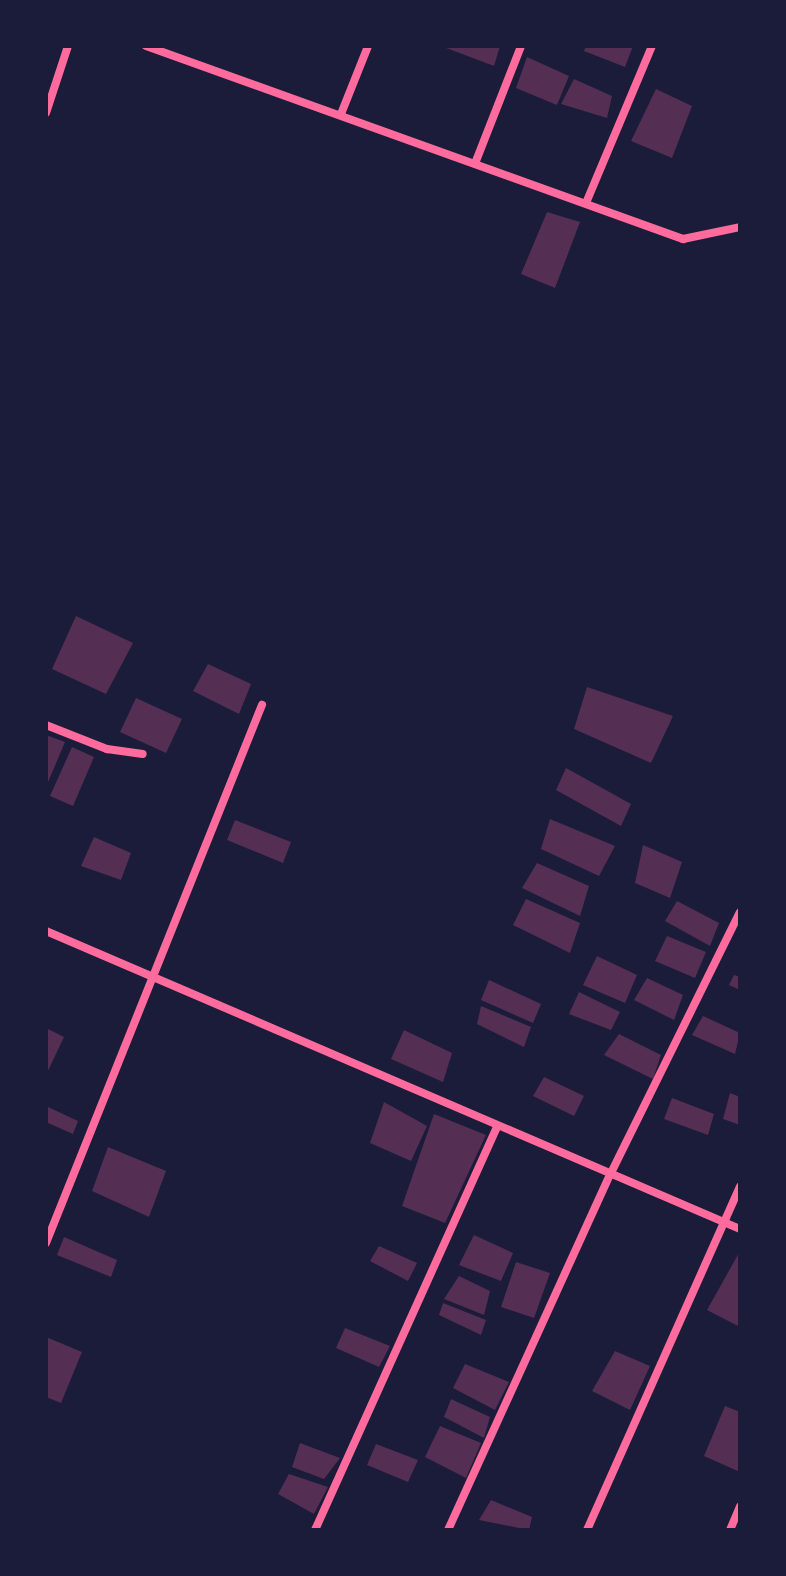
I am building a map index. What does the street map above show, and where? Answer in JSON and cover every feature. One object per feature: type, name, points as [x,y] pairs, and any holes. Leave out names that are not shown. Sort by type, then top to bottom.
[{"type":"street","points":[[46,113],[68,46]]},
{"type":"street","points":[[146,46],[476,161],[683,239],[740,227]]},
{"type":"street","points":[[341,114],[368,46]]},
{"type":"street","points":[[476,161],[521,46]]},
{"type":"street","points":[[586,203],[652,46]]},
{"type":"street","points":[[46,1243],[262,705]]},
{"type":"street","points":[[46,725],[107,749],[143,754]]},
{"type":"street","points":[[448,1530],[610,1175],[740,912]]},
{"type":"street","points":[[46,931],[740,1229]]},
{"type":"street","points":[[315,1530],[497,1126]]},
{"type":"street","points":[[587,1530],[740,1187]]},
{"type":"street","points":[[730,1530],[740,1506]]},
{"type":"building","points":[[441,46],[500,46],[494,66]]},
{"type":"building","points":[[586,46],[633,46],[625,67],[584,51]]},
{"type":"building","points":[[527,57],[569,76],[557,105],[516,88]]},
{"type":"building","points":[[574,79],[612,96],[607,118],[561,104]]},
{"type":"building","points":[[656,89],[692,106],[672,158],[631,141]]},
{"type":"building","points":[[547,212],[580,222],[555,288],[521,274]]},
{"type":"building","points":[[76,616],[133,643],[106,694],[52,669]]},
{"type":"building","points":[[208,664],[251,684],[239,714],[193,691]]},
{"type":"building","points":[[587,687],[673,716],[651,763],[574,729]]},
{"type":"building","points":[[136,698],[182,719],[166,753],[120,732]]},
{"type":"building","points":[[46,735],[65,742],[46,787]]},
{"type":"building","points":[[72,747],[94,757],[73,806],[50,796]]},
{"type":"building","points":[[566,768],[631,804],[621,826],[556,790]]},
{"type":"building","points":[[550,819],[615,846],[599,876],[541,849]]},
{"type":"building","points":[[235,820],[291,842],[283,863],[227,840]]},
{"type":"building","points":[[94,837],[131,853],[121,880],[81,866]]},
{"type":"building","points":[[643,845],[682,862],[670,898],[635,883]]},
{"type":"building","points":[[537,863],[589,886],[580,916],[522,888]]},
{"type":"building","points":[[526,899],[580,923],[570,953],[513,925]]},
{"type":"building","points":[[677,901],[719,923],[710,946],[665,921]]},
{"type":"building","points":[[667,936],[706,952],[695,978],[655,961]]},
{"type":"building","points":[[597,956],[637,975],[625,1003],[583,985]]},
{"type":"building","points":[[734,975],[740,977],[740,990],[729,985]]},
{"type":"building","points":[[647,978],[683,995],[674,1020],[634,1000]]},
{"type":"building","points":[[489,980],[541,1004],[533,1023],[481,1000]]},
{"type":"building","points":[[579,992],[620,1012],[611,1030],[569,1014]]},
{"type":"building","points":[[481,1006],[531,1027],[524,1047],[477,1024]]},
{"type":"building","points":[[703,1016],[740,1033],[735,1054],[692,1035]]},
{"type":"building","points":[[46,1028],[64,1037],[46,1075]]},
{"type":"building","points":[[404,1030],[452,1053],[443,1082],[391,1059]]},
{"type":"building","points":[[619,1034],[661,1055],[653,1079],[604,1055]]},
{"type":"building","points":[[544,1077],[584,1096],[574,1116],[533,1096]]},
{"type":"building","points":[[730,1093],[740,1097],[740,1125],[723,1119]]},
{"type":"building","points":[[672,1098],[714,1114],[708,1135],[664,1119]]},
{"type":"building","points":[[384,1102],[427,1126],[411,1161],[370,1143]]},
{"type":"building","points":[[46,1106],[78,1121],[73,1134],[46,1122]]},
{"type":"building","points":[[434,1114],[486,1135],[445,1223],[402,1206]]},
{"type":"building","points":[[108,1147],[166,1171],[149,1217],[92,1191]]},
{"type":"building","points":[[474,1235],[513,1253],[501,1281],[459,1265]]},
{"type":"building","points":[[64,1237],[117,1260],[111,1277],[57,1255]]},
{"type":"building","points":[[379,1246],[417,1263],[408,1281],[370,1261]]},
{"type":"building","points":[[740,1251],[740,1327],[707,1310]]},
{"type":"building","points":[[516,1262],[550,1273],[534,1318],[501,1307]]},
{"type":"building","points":[[459,1276],[490,1291],[484,1315],[444,1299]]},
{"type":"building","points":[[443,1303],[486,1320],[481,1335],[439,1315]]},
{"type":"building","points":[[345,1328],[390,1346],[379,1367],[336,1348]]},
{"type":"building","points":[[46,1337],[82,1352],[61,1403],[46,1397]]},
{"type":"building","points":[[615,1351],[650,1366],[630,1410],[592,1391]]},
{"type":"building","points":[[465,1364],[509,1382],[495,1410],[453,1388]]},
{"type":"building","points":[[451,1399],[490,1417],[484,1438],[444,1417]]},
{"type":"building","points":[[725,1406],[740,1412],[740,1472],[704,1456]]},
{"type":"building","points":[[440,1426],[481,1443],[466,1478],[425,1457]]},
{"type":"building","points":[[300,1443],[340,1458],[324,1479],[292,1467]]},
{"type":"building","points":[[376,1444],[418,1460],[408,1482],[367,1465]]},
{"type":"building","points":[[289,1474],[328,1487],[314,1514],[278,1494]]},
{"type":"building","points":[[491,1500],[532,1517],[529,1530],[479,1520]]}]
